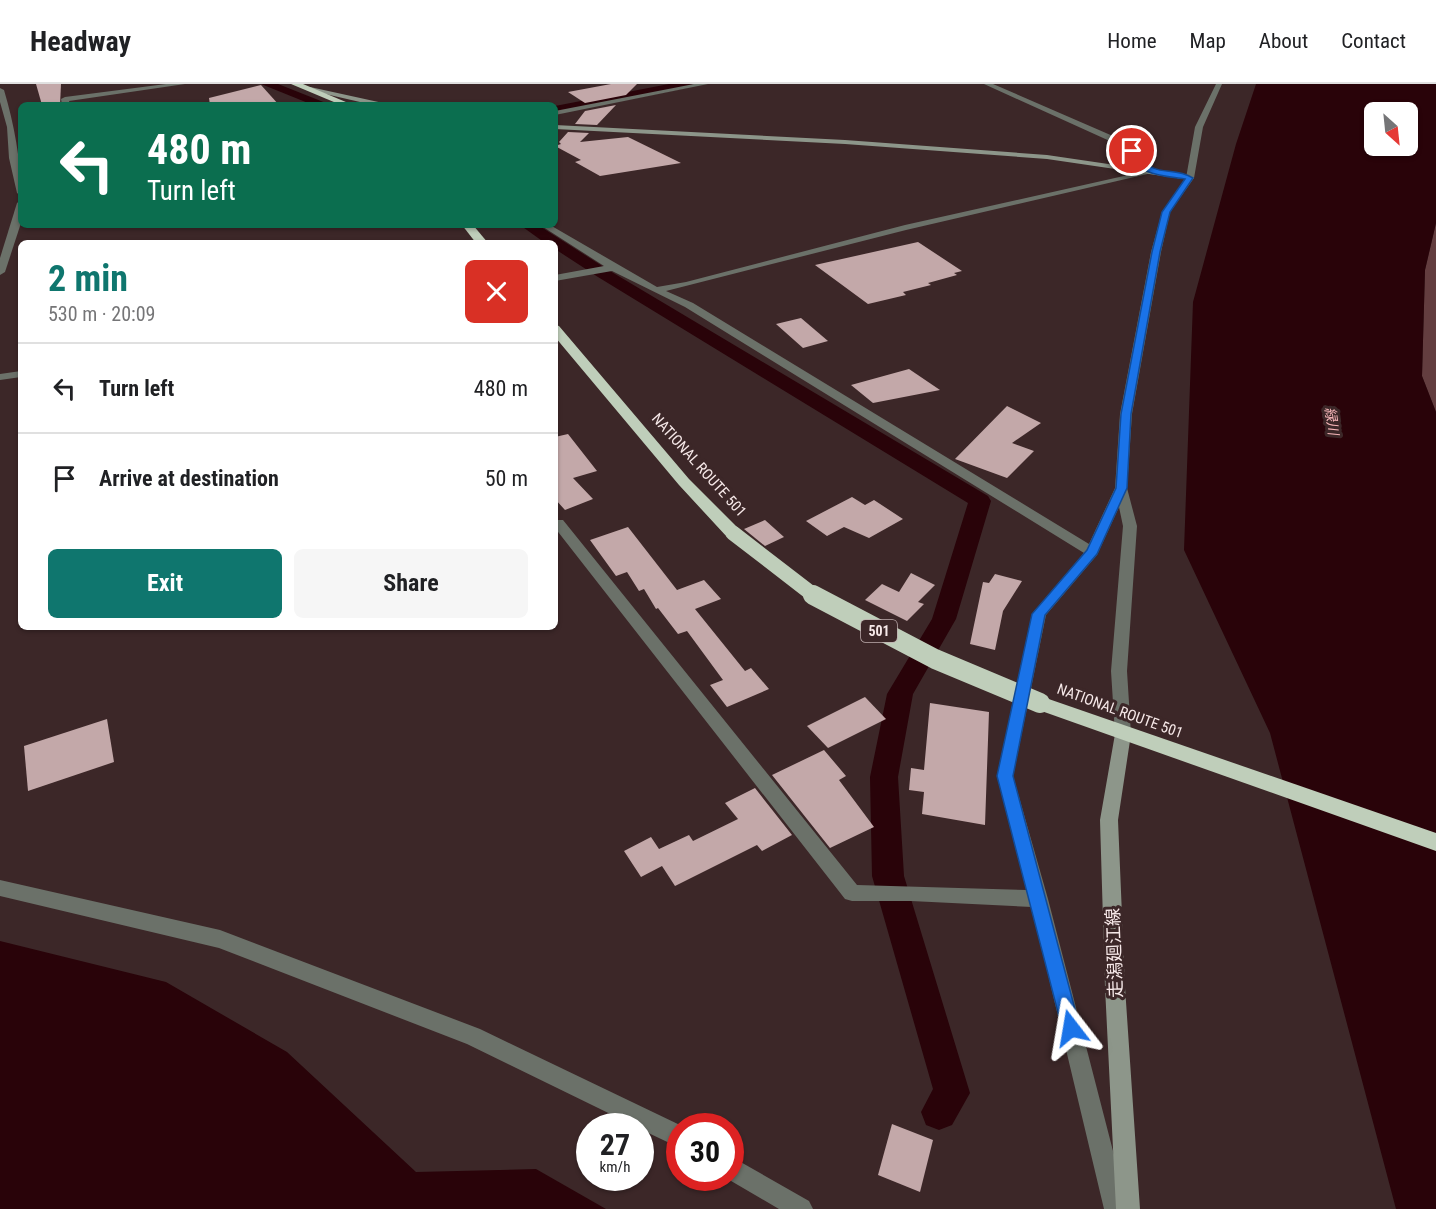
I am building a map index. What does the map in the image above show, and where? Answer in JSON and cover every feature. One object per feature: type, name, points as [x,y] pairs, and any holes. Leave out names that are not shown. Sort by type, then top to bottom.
[{"type":"highway","points":[[295,84],[342,102]]},
{"type":"highway","points":[[470,228],[480,240]]},
{"type":"highway","name":"NATIONAL ROUTE 501","points":[[558,333],[684,482],[733,533],[809,593],[868,626],[934,658],[1040,703],[1436,842]]},
{"type":"street","points":[[66,102],[65,99],[182,84]]},
{"type":"street","points":[[558,112],[705,84]]},
{"type":"street","points":[[987,84],[1126,145],[1138,162],[1152,172]]},
{"type":"street","points":[[1123,734],[1119,671],[1130,526],[1121,488],[1126,414],[1156,252],[1166,212],[1190,178],[1199,127],[1219,84]]},
{"type":"street","points":[[558,106],[653,88],[656,85]]},
{"type":"street","points":[[310,89],[369,102]]},
{"type":"street","points":[[0,90],[11,127],[13,158],[18,180]]},
{"type":"street","points":[[0,128],[18,126]]},
{"type":"street","points":[[558,127],[845,142],[1036,156],[1190,178]]},
{"type":"street","points":[[654,291],[687,285],[904,228],[1152,172]]},
{"type":"street","points":[[0,272],[18,217]]},
{"type":"street","points":[[548,228],[608,268],[699,311],[1092,552]]},
{"type":"street","points":[[558,277],[608,268]]},
{"type":"street","points":[[0,377],[18,374]]},
{"type":"street","points":[[1116,1209],[1039,899],[1005,776],[1039,614],[1092,552],[1121,488]]},
{"type":"street","points":[[558,523],[852,893],[911,893],[1039,899]]},
{"type":"street","name":"走潟廻江線","points":[[1123,734],[1109,820],[1114,987],[1128,1209]]},
{"type":"street","points":[[0,888],[220,939],[473,1036],[666,1130]]},
{"type":"street","points":[[744,1175],[801,1209]]},
{"type":"shaded area","points":[[1436,223],[1436,412],[1422,376],[1425,270]]},
{"type":"water","name":"緑川","points":[[1256,84],[1436,84],[1436,223],[1425,270],[1422,376],[1436,412],[1436,1209],[1396,1209],[1270,733],[1184,550],[1193,302],[1236,144]]},
{"type":"water","points":[[0,941],[166,982],[287,1052],[416,1172],[536,1169],[606,1209],[0,1209]]},
{"type":"building","points":[[36,84],[61,84],[60,102],[41,102]]},
{"type":"building","points":[[611,84],[637,84],[626,95],[585,103],[568,92]]},
{"type":"building","points":[[261,85],[276,102],[210,102],[209,98]]},
{"type":"building","points":[[616,105],[597,125],[575,124],[585,111]]},
{"type":"building","points":[[568,132],[589,133],[580,142],[628,137],[681,163],[600,176],[575,162],[581,160],[558,148],[561,144],[559,142]]},
{"type":"building","points":[[918,242],[962,271],[954,273],[957,275],[928,283],[931,285],[903,292],[906,295],[868,304],[815,265]]},
{"type":"building","points":[[801,318],[828,341],[803,348],[776,324]]},
{"type":"building","points":[[909,369],[940,390],[873,403],[851,385]]},
{"type":"building","points":[[1007,406],[1041,423],[1012,443],[1034,451],[1007,478],[955,459]]},
{"type":"building","points":[[568,434],[597,471],[573,478],[593,499],[565,510],[558,502],[558,436]]},
{"type":"building","points":[[852,497],[865,505],[874,500],[903,519],[869,538],[844,527],[827,536],[806,521]]},
{"type":"building","points":[[765,520],[784,537],[765,546],[744,529]]},
{"type":"building","points":[[628,527],[677,590],[704,580],[721,599],[695,609],[745,671],[751,668],[769,689],[727,707],[710,685],[723,680],[687,631],[678,634],[658,608],[656,609],[644,589],[639,591],[627,572],[616,576],[590,540]]},
{"type":"building","points":[[911,573],[935,585],[918,602],[924,604],[907,621],[865,600],[882,584],[899,592]]},
{"type":"building","points":[[995,574],[1022,581],[1003,611],[995,650],[970,644],[983,582],[989,583]]},
{"type":"building","points":[[865,697],[886,719],[828,748],[807,726]]},
{"type":"building","points":[[930,703],[989,712],[985,825],[922,814],[924,792],[909,790],[911,768],[924,770]]},
{"type":"building","points":[[107,719],[114,762],[28,791],[24,746]]},
{"type":"building","points":[[824,750],[846,776],[839,780],[874,827],[830,848],[772,775]]},
{"type":"building","points":[[755,788],[792,835],[762,851],[757,845],[675,886],[662,866],[641,877],[624,851],[651,837],[659,849],[689,835],[693,841],[738,819],[725,803]]},
{"type":"building","points":[[892,1124],[933,1140],[920,1192],[878,1175]]},
{"type":"waterway","points":[[267,84],[317,102]]},
{"type":"waterway","points":[[558,109],[687,84]]},
{"type":"waterway","points":[[533,228],[551,240]]},
{"type":"waterway","points":[[558,244],[980,501],[944,619],[900,694],[884,777],[888,876],[952,1093],[939,1112]]},
{"type":"route","points":[[1071,1028],[1005,776],[1039,614],[1092,552],[1121,488],[1126,414],[1156,252],[1166,212],[1190,178],[1152,172],[1138,162],[1132,151]]}]
